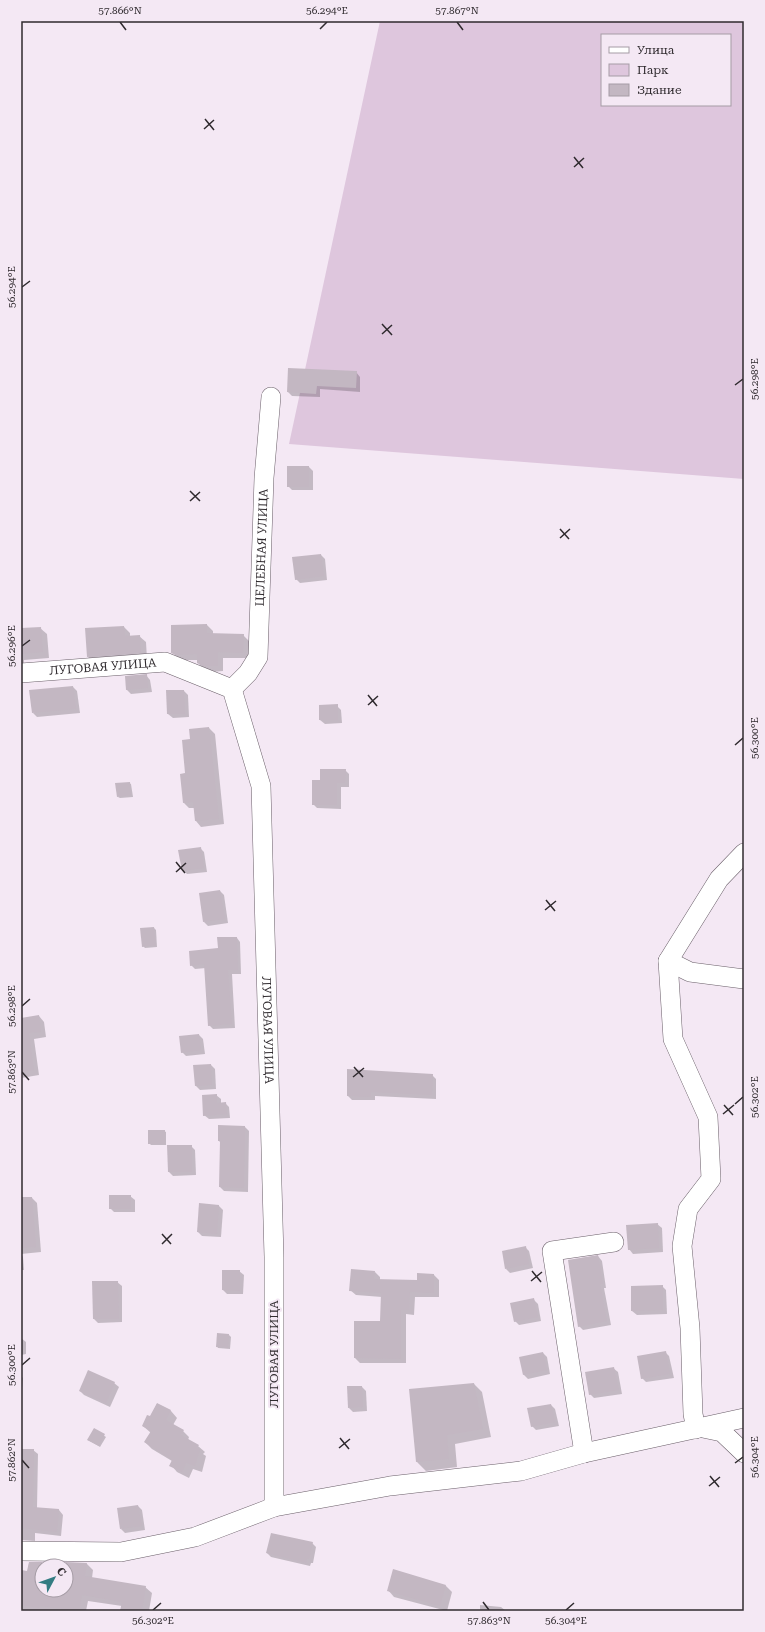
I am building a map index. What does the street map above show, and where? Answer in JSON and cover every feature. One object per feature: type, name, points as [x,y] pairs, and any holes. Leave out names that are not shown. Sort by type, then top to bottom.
[{"type":"street","name":"ЦЕЛЕБНАЯ УЛИЦА","points":[[232,689],[248,673],[258,657],[264,478],[271,397]]},
{"type":"street","name":"ЛУГОВАЯ УЛИЦА","points":[[21,673],[165,662],[232,689],[261,786],[274,1257],[274,1507]]},
{"type":"street","points":[[699,1428],[693,1414],[690,1328],[682,1246],[688,1209],[710,1179],[708,1117],[673,1039],[668,961],[719,879],[744,853]]},
{"type":"street","points":[[668,961],[690,972],[744,980]]},
{"type":"street","points":[[584,1453],[552,1251],[614,1242]]},
{"type":"street","points":[[21,1551],[121,1552],[195,1537],[274,1507],[390,1486],[520,1471],[584,1453],[744,1418]]},
{"type":"street","points":[[699,1428],[722,1432],[744,1453]]},
{"type":"green space","points":[[380,21],[744,21],[744,479],[289,444]]},
{"type":"building","points":[[288,368],[357,371],[356,388],[317,386],[316,394],[287,392]]},
{"type":"building","points":[[287,466],[309,466],[309,487],[287,487]]},
{"type":"building","points":[[321,554],[324,576],[295,580],[292,557]]},
{"type":"building","points":[[207,624],[207,633],[244,634],[243,653],[218,652],[218,666],[205,666],[197,663],[197,654],[176,655],[171,653],[171,625]]},
{"type":"building","points":[[124,626],[125,636],[140,635],[141,653],[87,657],[85,628]]},
{"type":"building","points":[[41,627],[43,652],[21,654],[21,628]]},
{"type":"building","points":[[147,674],[148,688],[126,690],[125,676]]},
{"type":"building","points":[[73,686],[76,709],[32,713],[29,690]]},
{"type":"building","points":[[166,690],[184,690],[185,714],[167,714]]},
{"type":"building","points":[[338,704],[338,720],[319,720],[319,705]]},
{"type":"building","points":[[209,727],[219,819],[195,821],[193,802],[183,803],[180,774],[185,773],[182,740],[190,739],[189,729]]},
{"type":"building","points":[[320,769],[346,769],[345,783],[337,783],[337,805],[312,805],[312,780],[320,780]]},
{"type":"building","points":[[130,782],[131,795],[117,797],[115,783]]},
{"type":"building","points":[[201,847],[204,868],[182,871],[178,850]]},
{"type":"building","points":[[220,890],[225,919],[203,922],[199,893]]},
{"type":"building","points":[[154,927],[156,945],[142,947],[140,928]]},
{"type":"building","points":[[217,937],[237,937],[238,970],[228,970],[232,1024],[208,1026],[204,964],[190,966],[189,951],[218,948]]},
{"type":"building","points":[[39,1015],[41,1032],[29,1033],[34,1070],[21,1072],[21,1018]]},
{"type":"building","points":[[199,1034],[201,1050],[181,1053],[179,1036]]},
{"type":"building","points":[[211,1064],[212,1085],[195,1086],[193,1065]]},
{"type":"building","points":[[347,1069],[433,1074],[432,1095],[371,1092],[371,1097],[347,1096]]},
{"type":"building","points":[[217,1094],[217,1103],[226,1102],[227,1114],[203,1116],[202,1095]]},
{"type":"building","points":[[218,1125],[245,1126],[244,1188],[219,1187],[220,1141],[218,1141]]},
{"type":"building","points":[[148,1130],[165,1130],[165,1144],[148,1144]]},
{"type":"building","points":[[167,1145],[192,1145],[192,1172],[168,1172]]},
{"type":"building","points":[[109,1195],[131,1195],[131,1209],[109,1209]]},
{"type":"building","points":[[21,1197],[32,1197],[36,1247],[21,1248]]},
{"type":"building","points":[[199,1203],[219,1205],[217,1234],[197,1232]]},
{"type":"building","points":[[658,1223],[659,1248],[628,1250],[626,1225]]},
{"type":"building","points":[[526,1246],[529,1264],[505,1269],[502,1251]]},
{"type":"building","points":[[598,1255],[603,1284],[600,1284],[607,1321],[578,1327],[568,1260]]},
{"type":"building","points":[[351,1269],[375,1271],[374,1279],[417,1280],[417,1273],[434,1274],[434,1293],[410,1292],[409,1310],[401,1310],[401,1359],[354,1358],[354,1321],[380,1321],[381,1293],[349,1291]]},
{"type":"building","points":[[222,1270],[240,1270],[240,1291],[222,1290]]},
{"type":"building","points":[[92,1281],[118,1281],[119,1319],[93,1319]]},
{"type":"building","points":[[663,1285],[663,1310],[631,1311],[631,1286]]},
{"type":"building","points":[[534,1298],[538,1317],[514,1322],[510,1303]]},
{"type":"building","points":[[217,1333],[229,1334],[228,1348],[216,1347]]},
{"type":"building","points":[[666,1351],[670,1374],[641,1379],[637,1356]]},
{"type":"building","points":[[543,1352],[547,1370],[523,1375],[519,1357]]},
{"type":"building","points":[[614,1367],[619,1390],[589,1395],[585,1372]]},
{"type":"building","points":[[88,1370],[115,1382],[106,1403],[79,1391]]},
{"type":"building","points":[[474,1383],[483,1429],[447,1435],[449,1459],[416,1462],[409,1389]]},
{"type":"building","points":[[347,1386],[362,1386],[363,1407],[348,1408]]},
{"type":"building","points":[[157,1403],[171,1410],[166,1420],[184,1430],[181,1435],[199,1445],[197,1448],[200,1449],[195,1466],[186,1463],[182,1472],[169,1466],[172,1460],[144,1442],[151,1431],[142,1426],[147,1415],[150,1416]]},
{"type":"building","points":[[551,1404],[555,1422],[531,1427],[527,1408]]},
{"type":"building","points":[[94,1428],[105,1434],[99,1446],[87,1440]]},
{"type":"building","points":[[21,1449],[34,1449],[33,1507],[59,1509],[57,1532],[21,1528]]},
{"type":"building","points":[[138,1505],[142,1526],[120,1529],[117,1508]]},
{"type":"building","points":[[271,1533],[313,1542],[309,1559],[307,1559],[306,1563],[266,1553]]},
{"type":"building","points":[[29,1562],[34,1562],[34,1598],[74,1598],[74,1562],[87,1563],[85,1576],[146,1586],[142,1611],[120,1611],[122,1602],[82,1595],[79,1611],[21,1605],[21,1570],[27,1571]]},
{"type":"building","points":[[393,1569],[446,1585],[440,1606],[387,1591]]}]
